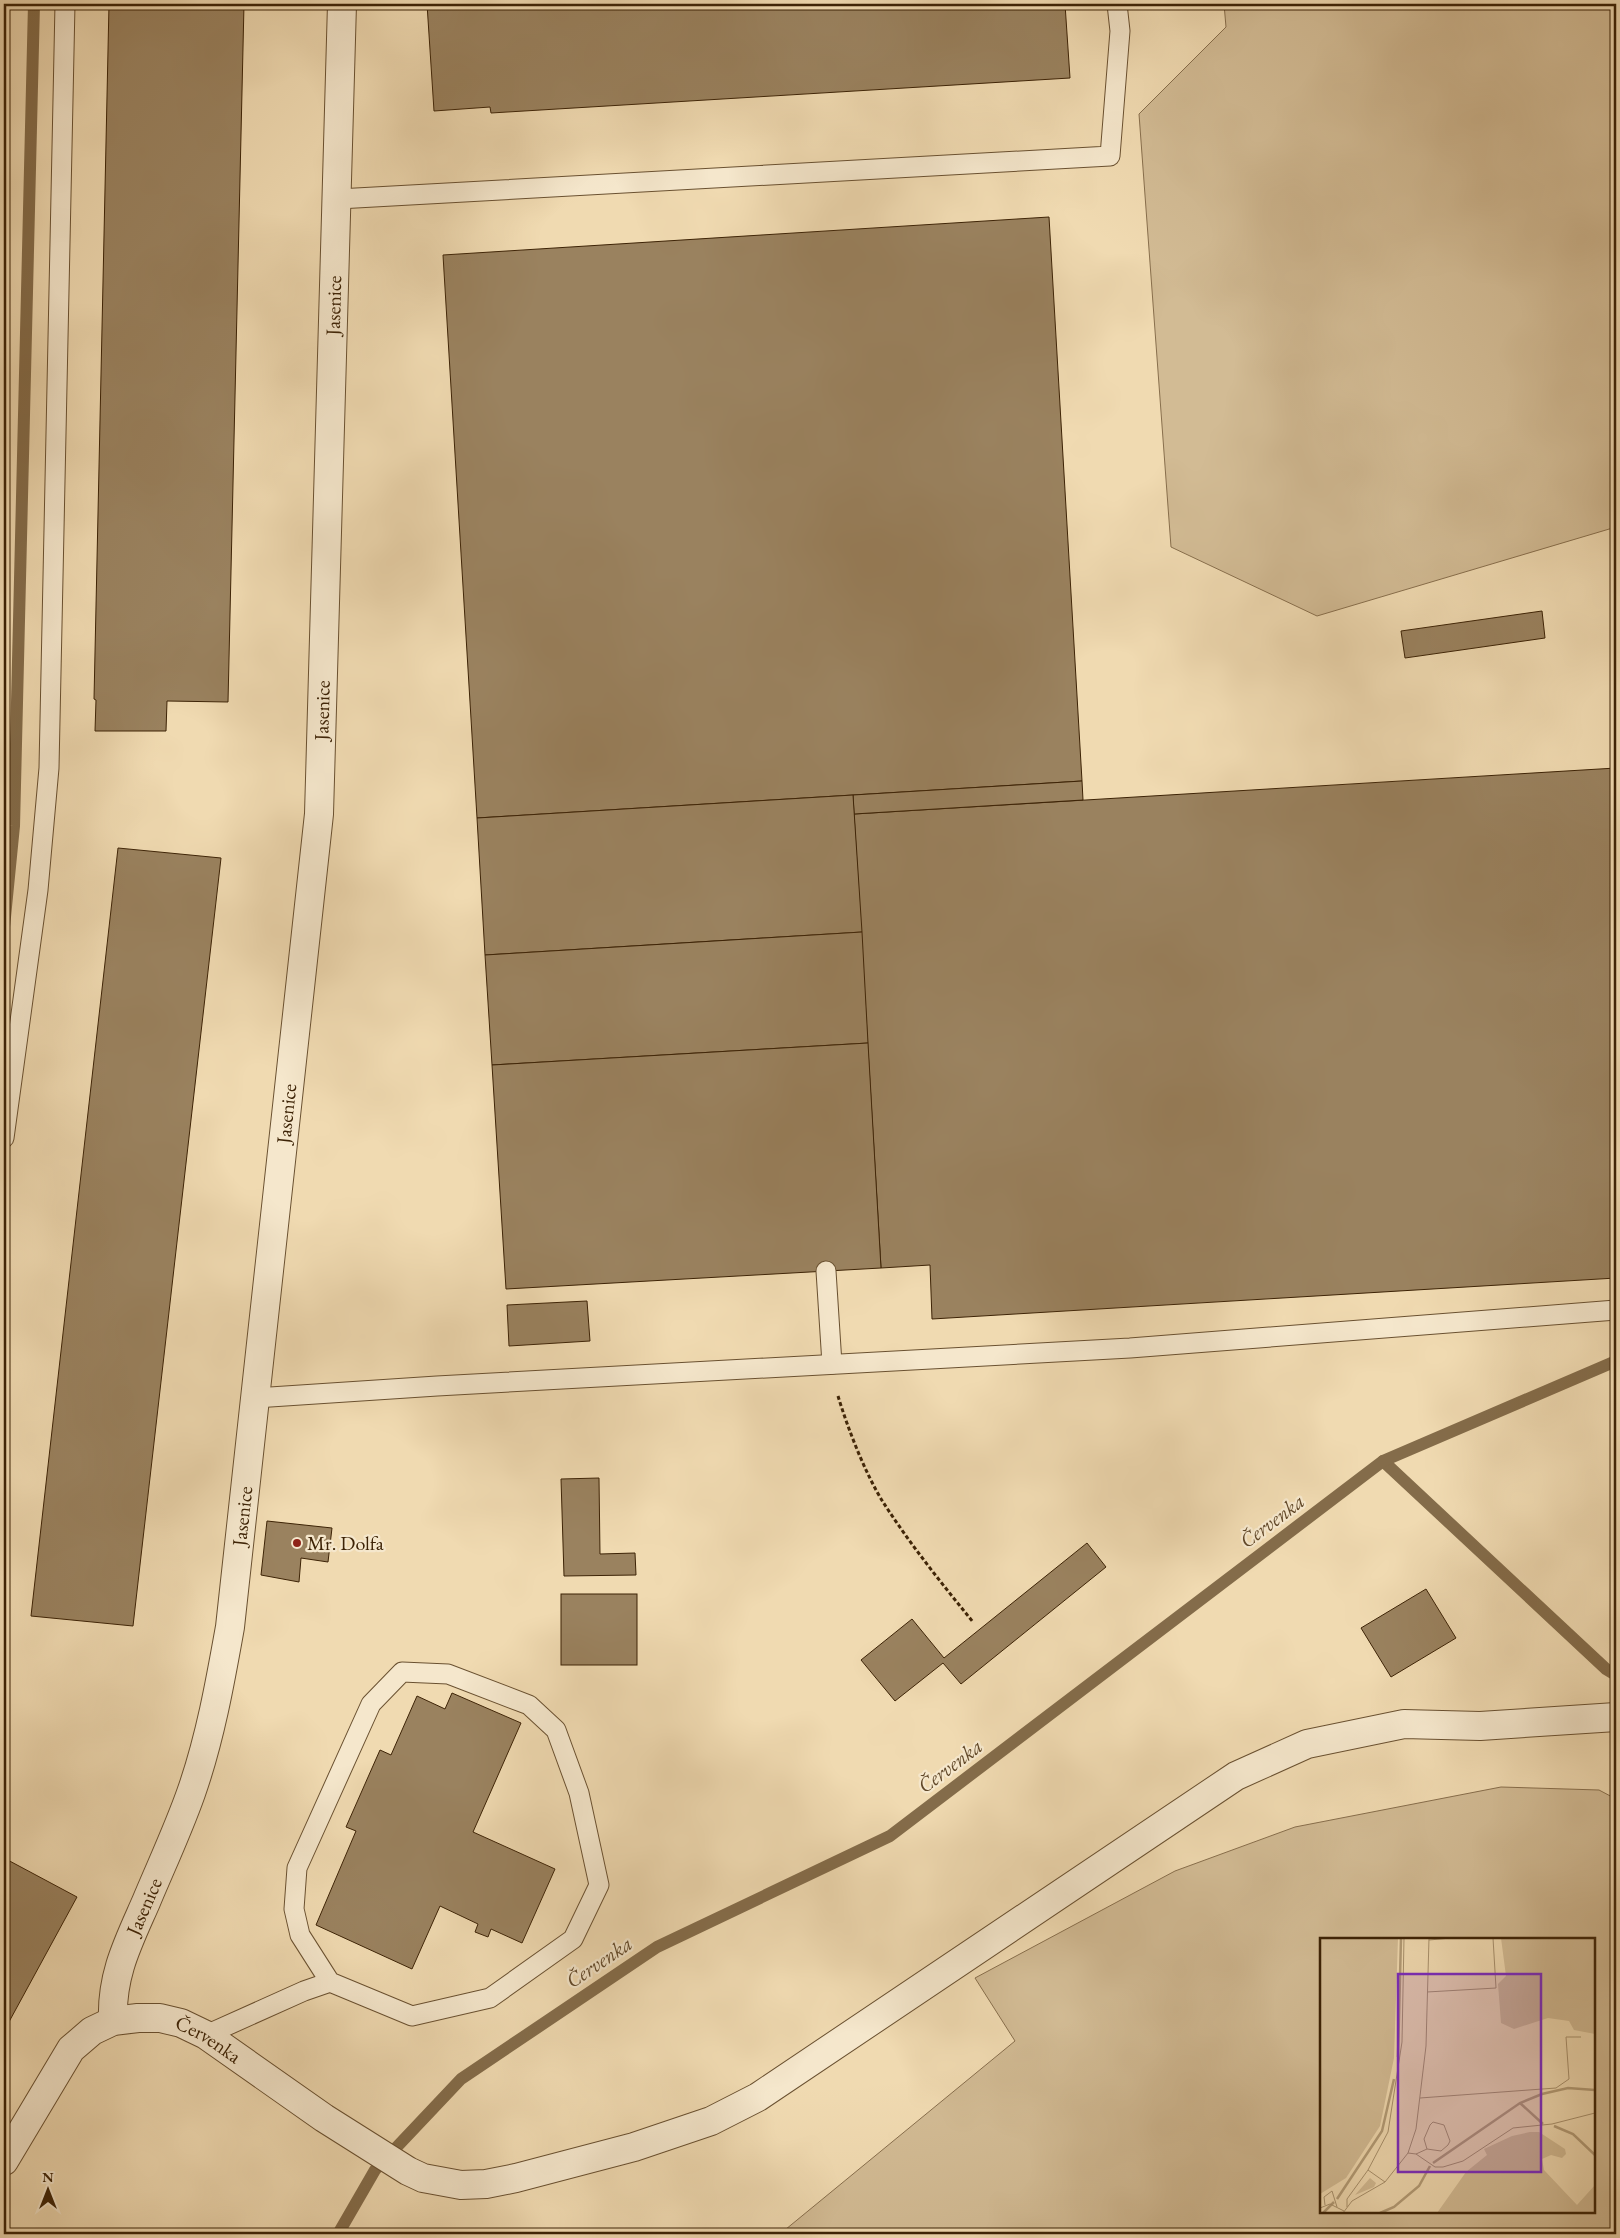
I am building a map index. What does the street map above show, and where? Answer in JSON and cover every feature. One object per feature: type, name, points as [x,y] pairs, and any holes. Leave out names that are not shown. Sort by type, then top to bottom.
[{"type":"street","name":"Jasenice","points":[[113,2021],[112,1999],[122,1957],[191,1793],[204,1750],[218,1692],[230,1627],[319,814],[338,199],[342,4]]},
{"type":"street","name":"Červenka","points":[[113,2021],[160,2018],[181,2022],[206,2035],[361,2143],[423,2178],[461,2185],[486,2184],[516,2178],[634,2147],[711,2122],[736,2110],[766,2092],[1236,1776],[1307,1744],[1404,1724],[1480,1726],[1616,1717]]},
{"type":"street","points":[[4,2161],[71,2049],[92,2031],[113,2021]]},
{"type":"lane","points":[[4,1138],[38,890],[49,768],[65,4]]},
{"type":"lane","points":[[338,199],[1110,156],[1120,31],[1117,4]]},
{"type":"lane","points":[[826,1271],[832,1364]]},
{"type":"lane","points":[[255,1398],[1130,1348],[1616,1310]]},
{"type":"lane","points":[[206,2035],[304,1991],[330,1982],[412,2016],[490,1998],[572,1939],[599,1886],[579,1793],[556,1730],[529,1705],[448,1674],[402,1672],[371,1704],[297,1868],[294,1909],[300,1935],[330,1982]]},
{"type":"path","points":[[832,1364],[836,1389],[847,1426],[882,1501],[919,1553],[973,1622]]},
{"type":"shaded area","points":[[1224,4],[1616,4],[1616,527],[1317,616],[1171,547],[1139,114],[1226,27]]},
{"type":"shaded area","points":[[1501,1787],[1599,1790],[1616,1799],[1616,2234],[780,2234],[1015,2041],[975,1978],[1175,1871],[1295,1827]]},
{"type":"building","points":[[109,4],[244,4],[228,702],[167,701],[166,731],[95,731],[96,700],[94,699]]},
{"type":"building","points":[[427,4],[1065,4],[1070,78],[491,113],[490,107],[434,111]]},
{"type":"building","points":[[1049,217],[1082,781],[477,818],[443,255]]},
{"type":"building","points":[[1542,611],[1545,638],[1405,658],[1401,631]]},
{"type":"building","points":[[1616,768],[1616,1278],[932,1319],[930,1265],[881,1268],[854,814]]},
{"type":"building","points":[[1082,781],[1083,800],[854,814],[853,795]]},
{"type":"building","points":[[853,795],[862,932],[485,955],[477,818]]},
{"type":"building","points":[[118,848],[221,858],[133,1626],[31,1616]]},
{"type":"building","points":[[862,932],[868,1043],[492,1065],[485,955]]},
{"type":"building","points":[[868,1043],[881,1268],[506,1289],[492,1065]]},
{"type":"building","points":[[587,1301],[590,1341],[509,1346],[507,1305]]},
{"type":"building","points":[[599,1478],[600,1554],[635,1553],[636,1575],[564,1576],[561,1479]]},
{"type":"building","name":"Mr. Dolfa","points":[[267,1521],[332,1528],[328,1562],[301,1558],[299,1582],[261,1575]]},
{"type":"building","points":[[1087,1543],[1106,1567],[961,1684],[943,1663],[895,1701],[861,1660],[912,1619],[944,1658]]},
{"type":"building","points":[[1426,1589],[1456,1638],[1391,1677],[1361,1628]]},
{"type":"building","points":[[561,1594],[637,1594],[637,1665],[561,1665]]},
{"type":"building","points":[[452,1693],[521,1723],[473,1832],[555,1869],[522,1943],[491,1929],[488,1937],[475,1932],[478,1924],[440,1906],[412,1969],[316,1925],[356,1831],[346,1827],[380,1750],[391,1755],[417,1696],[445,1709]]},
{"type":"building","points":[[4,1858],[77,1897],[4,2031]]},
{"type":"waterway","name":"Jasenice","points":[[4,927],[14,826],[34,4]]},
{"type":"waterway","name":"Červenka","points":[[338,2234],[375,2170],[461,2079],[657,1947],[890,1836],[1383,1461],[1616,1361]]},
{"type":"waterway","points":[[1383,1461],[1606,1669],[1616,1675]]},
{"type":"place","name":"Mr. Dolfa","points":[[297,1543]]}]
